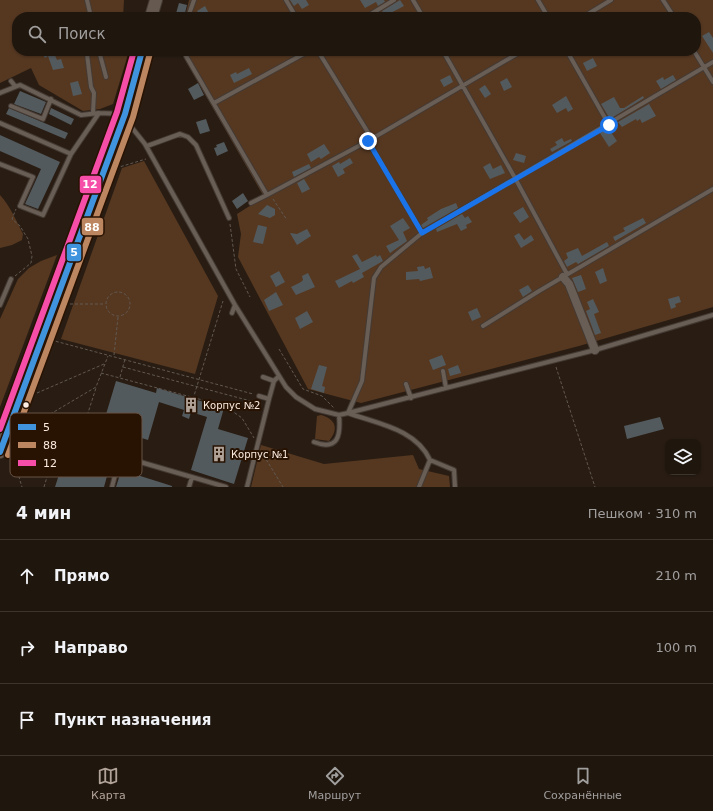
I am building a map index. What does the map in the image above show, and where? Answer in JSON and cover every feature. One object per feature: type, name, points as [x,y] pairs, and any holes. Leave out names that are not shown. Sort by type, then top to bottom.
[{"type":"main road","points":[[152,12],[156,0]]},
{"type":"main road","points":[[14,413],[124,116],[141,56]]},
{"type":"main road","points":[[0,452],[10,425]]},
{"type":"street","points":[[565,276],[595,350]]},
{"type":"lane","points":[[87,0],[90,12]]},
{"type":"lane","points":[[189,12],[194,0]]},
{"type":"lane","points":[[286,0],[293,12]]},
{"type":"lane","points":[[374,12],[394,0]]},
{"type":"lane","points":[[412,0],[419,12]]},
{"type":"lane","points":[[538,0],[545,12]]},
{"type":"lane","points":[[592,12],[612,0]]},
{"type":"lane","points":[[663,0],[671,12]]},
{"type":"lane","points":[[87,56],[91,87],[94,93],[92,113]]},
{"type":"lane","points":[[100,56],[106,77]]},
{"type":"lane","points":[[186,56],[267,195]]},
{"type":"lane","points":[[214,102],[299,56]]},
{"type":"lane","points":[[321,56],[422,233]]},
{"type":"lane","points":[[445,56],[515,178],[565,276]]},
{"type":"lane","points":[[251,203],[370,140],[513,56]]},
{"type":"lane","points":[[570,56],[609,125]]},
{"type":"lane","points":[[697,56],[713,82]]},
{"type":"lane","points":[[348,413],[362,381],[374,278],[381,266],[422,233],[609,125],[713,62]]},
{"type":"lane","points":[[12,81],[15,86]]},
{"type":"lane","points":[[0,93],[20,85],[81,115],[99,113],[124,116],[147,146],[235,305],[278,377],[296,397],[314,409],[339,415],[348,413],[595,350],[713,315]]},
{"type":"lane","points":[[11,106],[43,118],[51,99]]},
{"type":"lane","points":[[0,164],[33,177],[20,206],[43,215],[71,154],[99,113]]},
{"type":"lane","points":[[0,123],[71,154]]},
{"type":"lane","points":[[147,146],[180,134],[188,137],[196,145],[229,218]]},
{"type":"lane","points":[[483,326],[494,318],[713,189]]},
{"type":"lane","points":[[0,305],[11,279]]},
{"type":"lane","points":[[232,313],[235,305]]},
{"type":"lane","points":[[443,371],[446,388]]},
{"type":"lane","points":[[263,377],[274,381]]},
{"type":"lane","points":[[247,487],[269,406],[269,399],[274,381],[278,377]]},
{"type":"lane","points":[[406,384],[411,398]]},
{"type":"lane","points":[[259,396],[269,399]]},
{"type":"lane","points":[[348,413],[410,436],[426,449],[430,460],[419,487]]},
{"type":"lane","points":[[314,442],[325,446],[331,445],[335,442],[342,428],[339,415]]},
{"type":"lane","points":[[430,460],[454,470],[455,487]]},
{"type":"lane","points":[[142,462],[226,487]]},
{"type":"lane","points":[[112,487],[115,477]]},
{"type":"lane","points":[[189,487],[192,477]]},
{"type":"path","points":[[116,168],[146,158]]},
{"type":"path","points":[[267,195],[270,194],[287,220]]},
{"type":"path","points":[[11,279],[31,263],[32,256],[25,232],[12,219],[15,210],[20,206]]},
{"type":"path","points":[[229,218],[236,269],[250,297]]},
{"type":"path","points":[[120,292],[127,295],[130,303],[128,311],[118,316],[111,314],[106,304],[112,294],[120,292]]},
{"type":"path","points":[[193,398],[223,301]]},
{"type":"path","points":[[70,304],[106,304]]},
{"type":"path","points":[[114,356],[118,316]]},
{"type":"path","points":[[51,340],[108,356],[114,356],[198,378],[259,396]]},
{"type":"path","points":[[279,349],[303,389],[322,396],[333,405],[339,415]]},
{"type":"path","points":[[88,413],[108,356]]},
{"type":"path","points":[[120,378],[125,359]]},
{"type":"path","points":[[554,361],[595,487]]},
{"type":"path","points":[[37,393],[104,364]]},
{"type":"path","points":[[123,367],[269,406]]},
{"type":"path","points":[[101,373],[225,406],[242,418],[283,487]]},
{"type":"path","points":[[51,413],[96,387]]},
{"type":"path","points":[[19,477],[22,487]]},
{"type":"path","points":[[44,487],[47,477]]},
{"type":"shaded area","points":[[0,0],[124,0],[123,12],[12,12],[12,56],[127,56],[113,104],[100,109],[83,111],[39,85],[31,68],[0,83]]},
{"type":"shaded area","points":[[189,0],[713,0],[713,307],[579,346],[361,403],[308,389],[238,257],[241,234],[237,214],[264,197],[183,56],[701,56],[701,12],[186,12]]},
{"type":"shaded area","points":[[144,161],[218,296],[195,374],[61,339],[122,168]]},
{"type":"shaded area","points":[[0,195],[10,208],[23,234],[22,240],[12,245],[0,248]]},
{"type":"shaded area","points":[[57,255],[0,407],[0,319],[18,279],[29,268],[41,261]]},
{"type":"shaded area","points":[[321,415],[330,419],[334,425],[335,429],[329,441],[315,439],[317,416]]},
{"type":"shaded area","points":[[261,445],[324,464],[413,455],[419,469],[449,476],[450,487],[251,487]]},
{"type":"building","points":[[290,0],[306,0],[309,5],[302,9],[298,3],[294,6]]},
{"type":"building","points":[[360,0],[384,0],[385,2],[378,6],[376,2],[365,8]]},
{"type":"building","points":[[400,0],[404,6],[393,12],[382,11]]},
{"type":"building","points":[[179,3],[187,5],[185,12],[176,12]]},
{"type":"building","points":[[205,6],[208,12],[198,12]]},
{"type":"building","points":[[709,32],[713,38],[713,53],[702,36]]},
{"type":"building","points":[[48,56],[55,56],[57,60],[61,59],[64,68],[53,70]]},
{"type":"building","points":[[593,58],[597,66],[587,71],[583,63]]},
{"type":"building","points":[[249,68],[252,74],[234,83],[230,75],[236,72],[237,74]]},
{"type":"building","points":[[450,75],[453,82],[444,87],[440,80]]},
{"type":"building","points":[[673,75],[676,80],[661,89],[656,81],[663,77],[664,80]]},
{"type":"building","points":[[507,78],[512,87],[504,91],[500,82]]},
{"type":"building","points":[[78,81],[82,94],[73,96],[70,83]]},
{"type":"building","points":[[198,83],[204,95],[194,100],[188,89]]},
{"type":"building","points":[[485,85],[491,94],[485,98],[479,89]]},
{"type":"building","points":[[20,91],[46,102],[41,114],[14,104]]},
{"type":"building","points":[[566,96],[573,109],[568,112],[566,108],[557,113],[552,105]]},
{"type":"building","points":[[643,96],[644,98],[610,119],[601,104],[614,97],[620,108],[624,108]]},
{"type":"building","points":[[649,104],[656,116],[642,123],[640,119],[637,121],[636,119],[622,127],[618,122]]},
{"type":"building","points":[[9,108],[68,133],[65,139],[6,114]]},
{"type":"building","points":[[51,108],[74,119],[71,125],[49,114]]},
{"type":"building","points":[[206,119],[210,131],[200,134],[196,122]]},
{"type":"building","points":[[608,128],[617,141],[609,147],[600,133]]},
{"type":"building","points":[[0,135],[60,162],[38,209],[25,204],[41,169],[0,151]]},
{"type":"building","points":[[562,138],[564,142],[571,139],[572,141],[552,152],[550,149],[557,145],[555,142]]},
{"type":"building","points":[[224,142],[228,151],[217,156],[214,148],[217,147],[216,145]]},
{"type":"building","points":[[324,144],[330,153],[321,159],[319,157],[311,162],[307,154]]},
{"type":"building","points":[[516,153],[526,156],[524,163],[513,160]]},
{"type":"building","points":[[350,158],[353,163],[343,169],[345,173],[338,177],[332,166],[339,162],[340,164]]},
{"type":"building","points":[[490,163],[493,169],[501,165],[505,173],[490,179],[483,167]]},
{"type":"building","points":[[309,164],[311,168],[294,177],[292,172]]},
{"type":"building","points":[[304,179],[310,189],[302,193],[297,183]]},
{"type":"building","points":[[243,193],[248,201],[237,209],[232,201]]},
{"type":"building","points":[[456,203],[458,208],[423,228],[421,225],[428,220],[427,218],[441,209]]},
{"type":"building","points":[[267,205],[275,209],[275,215],[270,218],[258,214]]},
{"type":"building","points":[[523,207],[529,217],[520,223],[513,213]]},
{"type":"building","points":[[462,214],[465,218],[468,216],[472,222],[466,225],[467,228],[461,231],[457,224],[437,232],[436,229]]},
{"type":"building","points":[[403,218],[410,228],[403,232],[407,241],[390,253],[386,246],[399,240],[390,226]]},
{"type":"building","points":[[643,218],[646,223],[615,241],[613,237],[625,231],[623,228]]},
{"type":"building","points":[[258,225],[267,227],[263,244],[253,242]]},
{"type":"building","points":[[307,229],[311,236],[297,245],[290,233],[297,234]]},
{"type":"building","points":[[519,233],[524,240],[531,235],[534,240],[521,248],[514,236]]},
{"type":"building","points":[[607,242],[609,246],[578,264],[576,262],[567,267],[564,261],[568,258],[566,253],[578,248],[582,256]]},
{"type":"building","points":[[357,254],[362,262],[376,255],[377,257],[380,255],[383,261],[362,273],[364,277],[339,288],[335,281],[360,269],[352,256]]},
{"type":"building","points":[[424,266],[425,269],[430,267],[433,278],[420,281],[419,279],[406,280],[406,272],[418,271],[417,267]]},
{"type":"building","points":[[603,268],[607,281],[600,284],[595,272]]},
{"type":"building","points":[[279,271],[285,282],[276,287],[270,276]]},
{"type":"building","points":[[308,273],[315,287],[296,295],[291,287],[301,282],[303,280],[302,276]]},
{"type":"building","points":[[581,275],[586,289],[578,292],[572,278]]},
{"type":"building","points":[[528,285],[532,291],[523,297],[519,290]]},
{"type":"building","points":[[276,292],[283,305],[269,311],[264,300]]},
{"type":"building","points":[[679,296],[681,302],[675,304],[676,307],[671,309],[668,299]]},
{"type":"building","points":[[593,299],[599,312],[594,314],[601,333],[595,335],[586,311],[590,309],[587,302]]},
{"type":"building","points":[[477,308],[481,317],[472,321],[468,312]]},
{"type":"building","points":[[307,311],[313,322],[300,329],[295,318]]},
{"type":"building","points":[[442,355],[446,365],[433,370],[429,360]]},
{"type":"building","points":[[319,365],[327,367],[322,386],[325,387],[324,393],[311,389]]},
{"type":"building","points":[[458,365],[461,373],[450,376],[448,369]]},
{"type":"building","points":[[116,381],[156,393],[157,388],[224,408],[218,429],[248,438],[234,484],[191,470],[207,417],[191,412],[189,419],[182,416],[184,410],[159,402],[148,440],[142,438],[142,413],[106,413]]},
{"type":"building","points":[[660,417],[664,429],[627,439],[624,426]]},
{"type":"building","points":[[58,477],[107,477],[104,487],[55,487]]},
{"type":"building","points":[[119,477],[142,477],[172,486],[172,487],[116,487]]},
{"type":"transit line","name":"12","points":[[0,429],[117,112],[133,56]]},
{"type":"transit line","name":"5","points":[[14,413],[125,114],[141,56]]},
{"type":"transit line","name":"88","points":[[24,413],[133,117],[149,56]]},
{"type":"transit line","name":"5","points":[[0,452],[10,425]]},
{"type":"transit line","name":"88","points":[[8,455],[10,450]]},
{"type":"place","name":"Корпус №2","points":[[191,405]]},
{"type":"place","name":"Корпус №1","points":[[219,454]]},
{"type":"route","points":[[368,141],[422,233],[609,125]]}]
